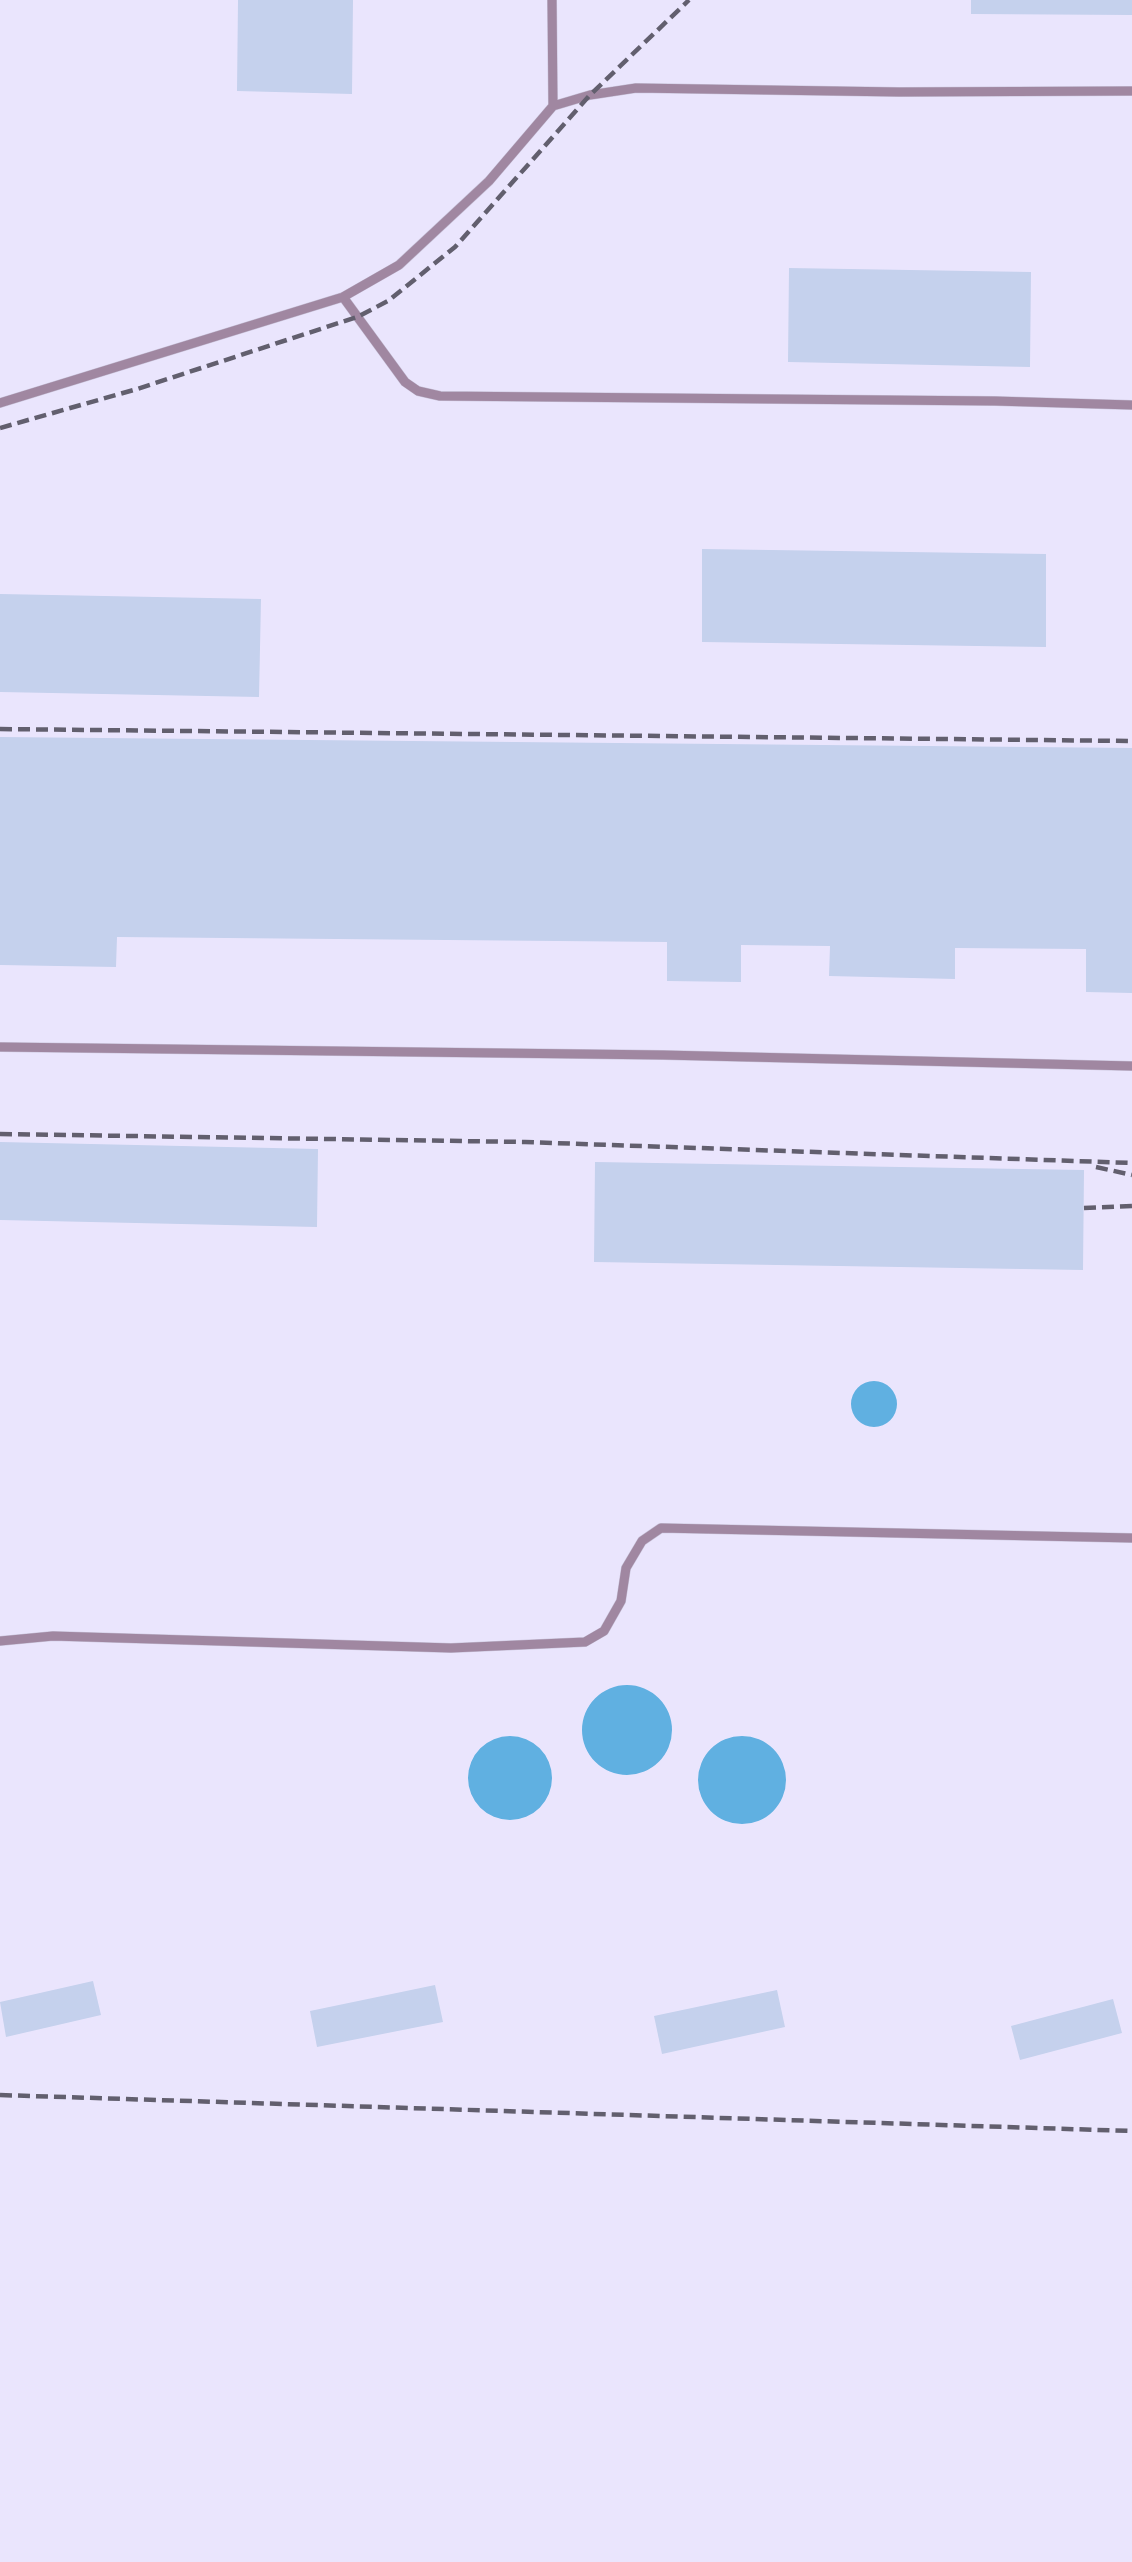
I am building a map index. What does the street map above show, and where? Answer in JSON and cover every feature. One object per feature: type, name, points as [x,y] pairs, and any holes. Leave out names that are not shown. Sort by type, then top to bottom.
[{"type":"lane","points":[[552,0],[553,106]]},
{"type":"lane","points":[[0,402],[343,297],[399,265],[489,181],[553,106],[590,95],[636,88],[899,92],[1132,91]]},
{"type":"lane","points":[[343,297],[405,382],[418,391],[440,396],[995,401],[1132,405]]},
{"type":"lane","points":[[0,1047],[674,1055],[1132,1066]]},
{"type":"lane","points":[[0,1641],[52,1636],[451,1648],[585,1642],[604,1631],[621,1601],[626,1568],[642,1541],[661,1528],[1132,1538]]},
{"type":"water","points":[[874,1381],[890,1388],[897,1404],[890,1420],[874,1427],[858,1420],[851,1404],[858,1388]]},
{"type":"water","points":[[627,1685],[644,1688],[659,1698],[669,1713],[672,1730],[669,1747],[659,1762],[644,1772],[627,1775],[610,1772],[595,1762],[585,1747],[582,1730],[585,1713],[595,1698],[610,1688]]},
{"type":"water","points":[[510,1736],[526,1739],[545,1755],[552,1778],[549,1794],[533,1813],[510,1820],[494,1817],[475,1801],[468,1778],[471,1762],[487,1743]]},
{"type":"water","points":[[742,1736],[759,1740],[773,1749],[782,1763],[786,1780],[782,1797],[773,1811],[759,1820],[742,1824],[725,1820],[711,1811],[702,1797],[698,1780],[702,1763],[711,1749],[725,1740]]},
{"type":"building","points":[[238,0],[353,0],[352,94],[237,91]]},
{"type":"building","points":[[971,0],[1132,0],[1132,15],[971,14]]},
{"type":"building","points":[[789,268],[1031,272],[1030,367],[788,362]]},
{"type":"building","points":[[702,549],[1046,554],[1046,647],[702,642]]},
{"type":"building","points":[[0,594],[261,599],[259,697],[0,692]]},
{"type":"building","points":[[0,737],[1132,748],[1132,993],[1086,992],[1086,949],[955,948],[955,979],[829,976],[830,946],[741,945],[741,982],[667,981],[667,942],[117,937],[116,967],[0,965]]},
{"type":"building","points":[[0,1142],[318,1149],[317,1227],[0,1220]]},
{"type":"building","points":[[595,1162],[1084,1170],[1083,1270],[594,1262]]},
{"type":"building","points":[[93,1981],[101,2015],[6,2037],[0,2002]]},
{"type":"building","points":[[435,1985],[443,2022],[317,2047],[310,2011]]},
{"type":"building","points":[[777,1990],[785,2027],[662,2054],[654,2016]]},
{"type":"building","points":[[1113,1999],[1122,2033],[1020,2060],[1011,2026]]},
{"type":"railway","points":[[0,428],[137,389],[357,317],[388,301],[455,247],[590,95],[689,0]]},
{"type":"railway","points":[[0,729],[1132,741]]},
{"type":"railway","points":[[0,1134],[525,1142],[1132,1163]]},
{"type":"railway","points":[[1096,1167],[1132,1175]]},
{"type":"railway","points":[[1084,1208],[1132,1206]]},
{"type":"railway","points":[[0,2095],[1132,2131]]}]
